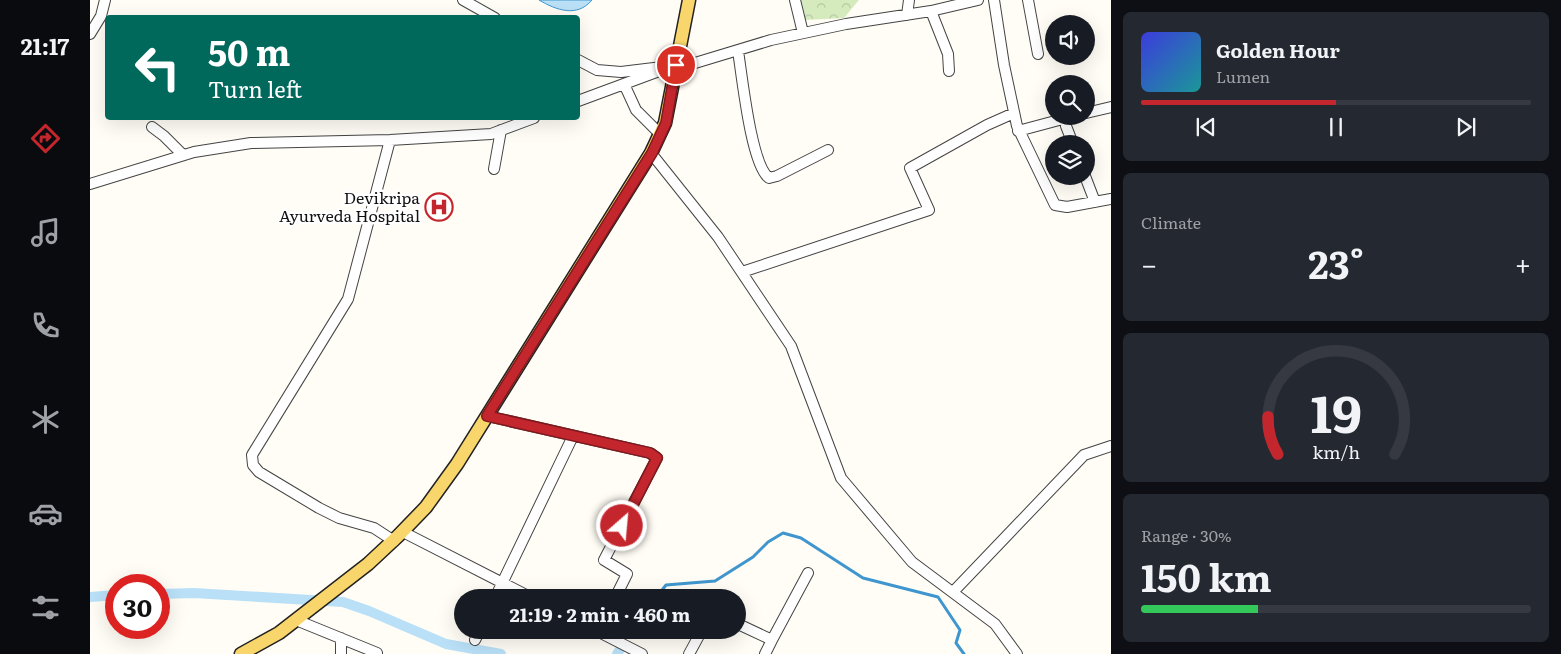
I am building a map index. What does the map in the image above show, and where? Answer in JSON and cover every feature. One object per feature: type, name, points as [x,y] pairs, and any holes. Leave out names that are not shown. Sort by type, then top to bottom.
[{"type":"main road","points":[[244,653],[279,634],[398,536],[426,507],[458,464],[652,153],[666,123],[688,0]]},
{"type":"street","points":[[90,34],[100,16],[105,0]]},
{"type":"street","points":[[463,0],[490,15]]},
{"type":"street","points":[[795,0],[803,34]]},
{"type":"street","points":[[907,14],[910,0]]},
{"type":"street","points":[[580,61],[597,70],[621,72],[695,63],[771,40],[978,0]]},
{"type":"street","points":[[994,0],[1004,65],[1018,131],[1055,205],[1067,208],[1111,199]]},
{"type":"street","points":[[1028,0],[1038,54]]},
{"type":"street","points":[[931,10],[948,54],[949,71]]},
{"type":"street","points":[[738,50],[755,148],[760,165],[767,177],[777,176],[828,150]]},
{"type":"street","points":[[580,101],[676,65]]},
{"type":"street","points":[[624,84],[636,110],[660,134]]},
{"type":"street","points":[[1095,111],[1111,107]]},
{"type":"street","points":[[742,272],[929,210],[910,168],[1014,113]]},
{"type":"street","points":[[90,184],[194,152],[251,143],[390,140],[491,134],[528,120]]},
{"type":"street","points":[[1018,131],[1045,124]]},
{"type":"street","points":[[1066,126],[1070,135]]},
{"type":"street","points":[[152,127],[183,155]]},
{"type":"street","points":[[494,169],[501,130]]},
{"type":"street","points":[[390,140],[348,299],[252,455],[252,465],[259,472],[339,518],[398,536],[515,589]]},
{"type":"street","points":[[652,153],[718,237],[791,346],[841,478],[912,562],[995,624],[1017,654]]},
{"type":"street","points":[[1088,185],[1095,202]]},
{"type":"street","points":[[487,416],[650,453],[657,458],[604,560],[627,574],[620,589]]},
{"type":"street","points":[[499,589],[573,436]]},
{"type":"street","points":[[953,592],[1084,455],[1111,446]]},
{"type":"street","points":[[765,654],[808,573]]},
{"type":"street","points":[[298,619],[377,653]]},
{"type":"street","points":[[746,628],[772,640]]},
{"type":"street","points":[[341,638],[341,654]]},
{"type":"street","points":[[614,639],[642,654]]},
{"type":"street","points":[[689,654],[697,639]]},
{"type":"green space","points":[[800,0],[859,0],[844,18],[805,20]]},
{"type":"water","points":[[539,0],[592,0],[586,6],[573,11],[552,7]]},
{"type":"waterway","points":[[663,589],[666,585],[715,581],[753,557],[768,542],[783,533],[801,538],[863,578],[938,597],[960,630],[956,643],[964,654]]},
{"type":"waterway","points":[[170,594],[194,593],[343,602],[446,644],[501,654]]},
{"type":"waterway","points":[[90,597],[105,596]]},
{"type":"place","name":"Devikripa Ayurveda Hospital","points":[[439,207]]},
{"type":"route","points":[[622,526],[657,458],[650,453],[487,416],[652,153],[666,123],[676,65]]}]
